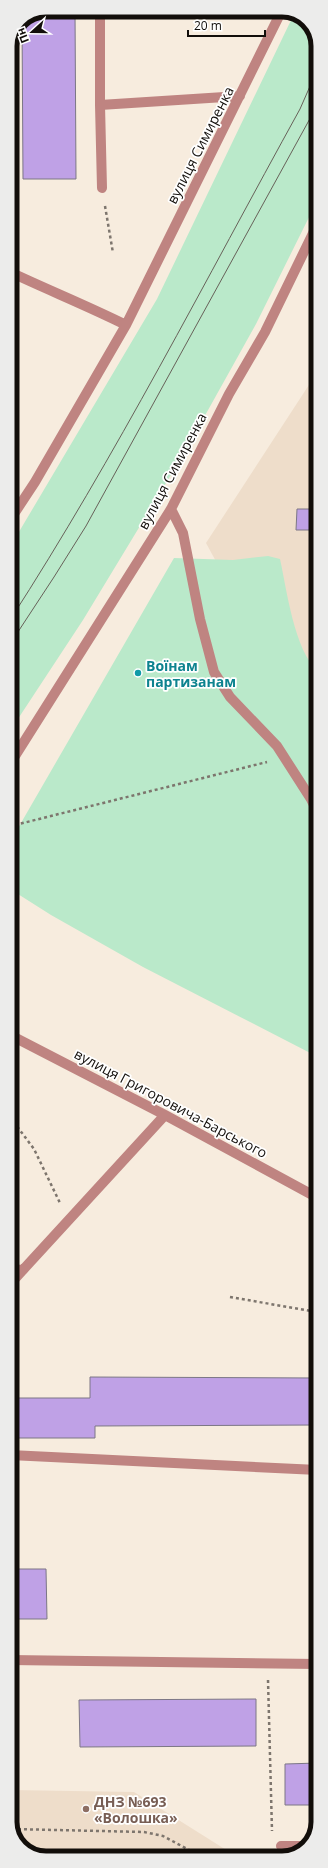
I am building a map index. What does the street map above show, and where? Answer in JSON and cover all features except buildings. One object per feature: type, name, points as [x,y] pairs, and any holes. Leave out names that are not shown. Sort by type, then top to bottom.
[{"type":"street","points":[[100,17],[102,188]]},
{"type":"street","name":"вулиця Симиренка","points":[[17,509],[35,482],[126,326],[279,17]]},
{"type":"street","points":[[100,105],[240,96]]},
{"type":"street","name":"вулиця Симиренка","points":[[17,753],[171,509],[229,394],[266,332],[311,238]]},
{"type":"street","points":[[17,275],[60,296],[86,305],[126,326]]},
{"type":"street","points":[[171,509],[183,533],[200,619],[214,672],[230,697],[277,746],[311,797]]},
{"type":"street","name":"вулиця Григоровича-Барського","points":[[17,1039],[165,1115],[311,1194]]},
{"type":"street","points":[[17,1276],[165,1115]]},
{"type":"street","points":[[17,1270],[23,1270]]},
{"type":"street","points":[[17,1455],[311,1470]]},
{"type":"street","points":[[17,1660],[311,1664]]},
{"type":"street","points":[[281,1846],[298,1846]]},
{"type":"path","points":[[102,188],[113,254]]},
{"type":"path","points":[[17,825],[285,758]]},
{"type":"path","points":[[17,1126],[34,1149],[64,1210],[65,1224]]},
{"type":"path","points":[[230,1297],[311,1312]]},
{"type":"path","points":[[267,1663],[272,1832],[281,1846]]},
{"type":"path","points":[[18,1829],[144,1832],[162,1836],[191,1851]]},
{"type":"shaded area","points":[[311,382],[311,715],[269,659],[206,543]]},
{"type":"shaded area","name":"ДНЗ №693 «Волошка»","points":[[17,1790],[134,1792],[228,1851],[44,1851],[30,1846],[20,1835],[17,1825]]},
{"type":"green space","points":[[292,19],[293,19],[306,30],[311,43],[311,213],[256,324],[183,455],[83,620],[17,720],[17,535],[157,299]]},
{"type":"green space","points":[[268,556],[280,559],[297,635],[311,663],[311,1053],[143,967],[51,915],[17,893],[17,830],[174,558],[233,560]]},
{"type":"tram line","points":[[17,609],[87,495],[159,368],[300,109],[311,84]]},
{"type":"tram line","points":[[17,633],[86,526],[311,117]]},
{"type":"place","name":"Воїнам партизанам","points":[[138,673]]},
{"type":"place","name":"ДНЗ №693 «Волошка»","points":[[86,1809]]}]
